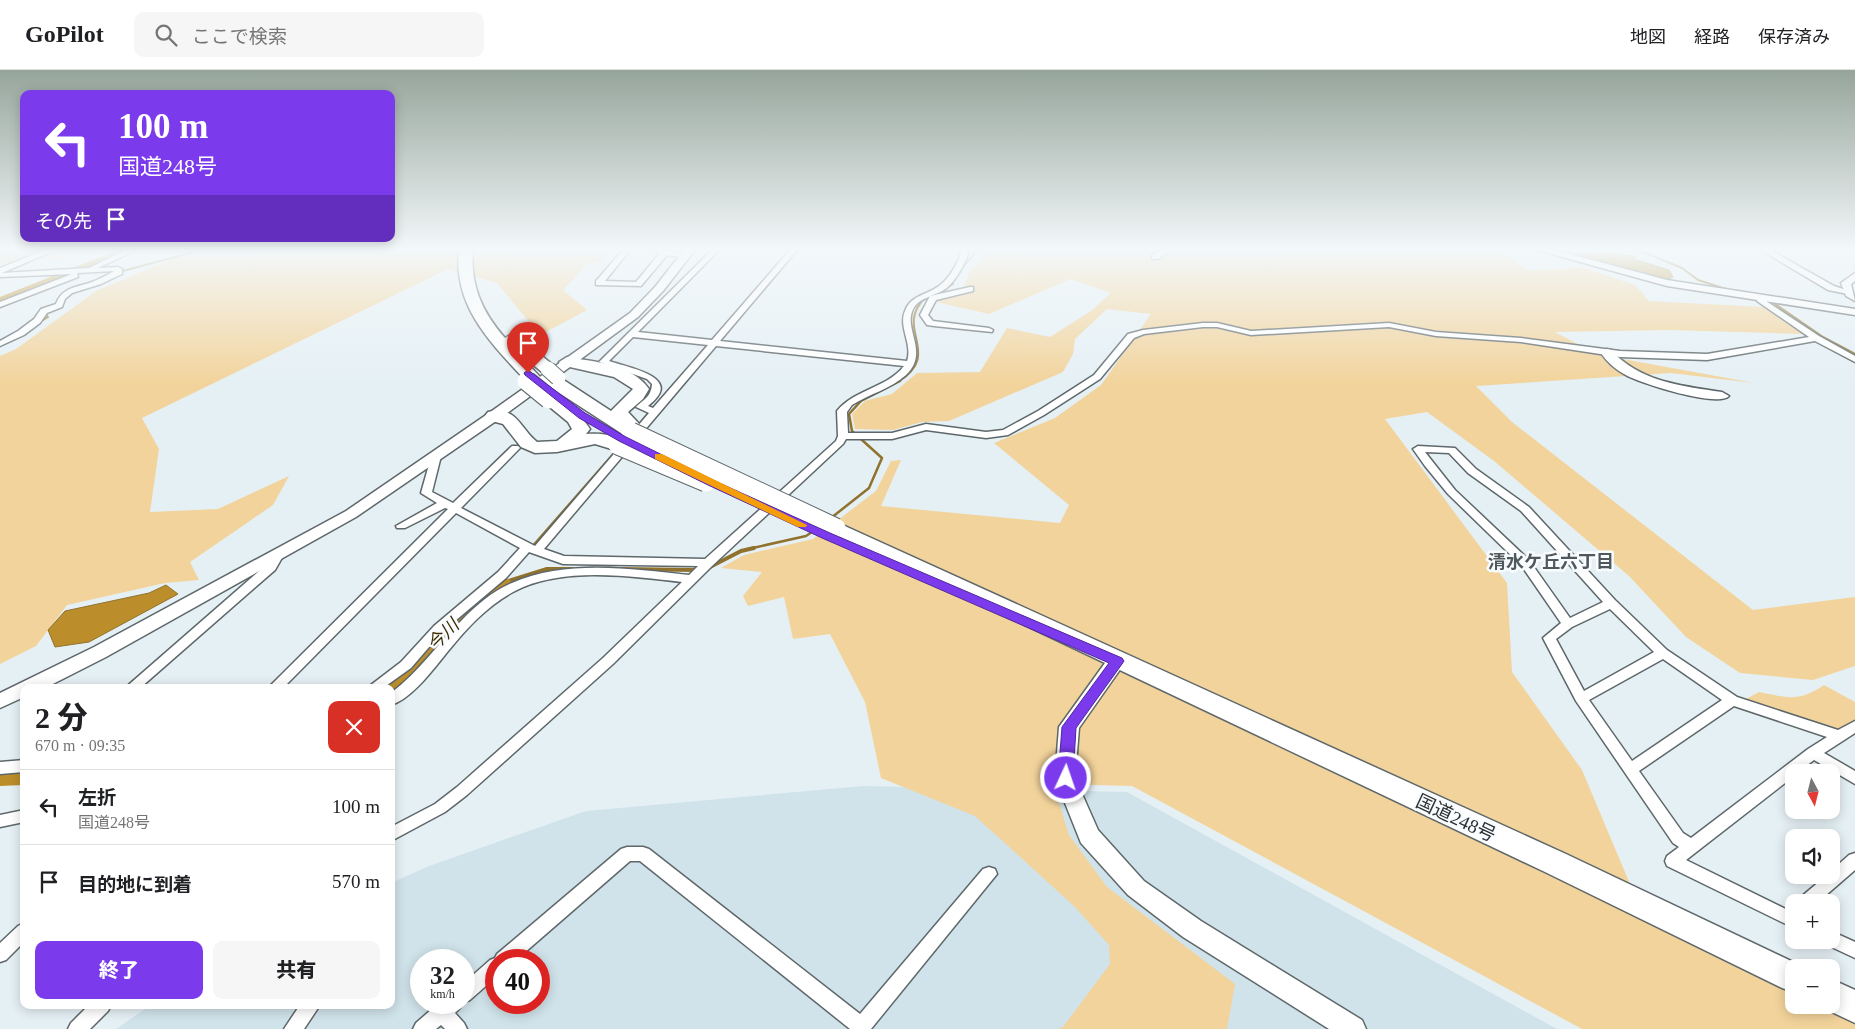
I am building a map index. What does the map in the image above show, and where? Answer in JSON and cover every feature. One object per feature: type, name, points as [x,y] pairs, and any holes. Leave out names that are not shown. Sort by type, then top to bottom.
[{"type":"highway","name":"国道248号","points":[[472,295],[477,310],[488,330],[582,416],[630,436],[831,532],[1118,661],[1635,900],[1785,973]]},
{"type":"highway","points":[[483,295],[502,331],[575,419],[581,429],[561,445]]},
{"type":"highway","points":[[568,362],[637,381],[641,389],[640,393]]},
{"type":"highway","points":[[543,380],[588,400],[604,403],[622,400],[640,393]]},
{"type":"highway","points":[[494,416],[510,420],[526,441],[534,447],[561,445],[590,438],[630,436],[619,412],[622,407],[640,393]]},
{"type":"highway","name":"国道248号","points":[[630,436],[746,498],[831,532]]},
{"type":"highway","points":[[1840,1000],[1855,1007]]},
{"type":"street","points":[[0,300],[13,295]]},
{"type":"street","points":[[0,305],[25,295]]},
{"type":"street","points":[[0,344],[21,333],[37,321],[44,311],[59,305],[65,295]]},
{"type":"street","points":[[36,684],[100,652],[352,514],[494,416],[634,315],[652,295]]},
{"type":"street","points":[[651,411],[641,407],[654,397],[657,391],[656,384],[650,377],[603,362],[671,295]]},
{"type":"street","points":[[379,684],[406,665],[438,629],[532,549],[651,411],[714,344],[756,295]]},
{"type":"street","points":[[847,437],[841,419],[842,411],[847,404],[858,396],[894,379],[910,364],[913,354],[906,317],[914,303],[924,295],[933,298]]},
{"type":"street","points":[[939,295],[933,298],[924,315],[930,323],[989,330]]},
{"type":"street","points":[[1736,295],[1855,312]]},
{"type":"street","points":[[1760,299],[1816,338],[1855,358]]},
{"type":"street","points":[[395,832],[440,808],[462,791],[608,661],[694,576],[847,437],[892,436],[926,427],[986,435],[1005,433],[1097,377],[1131,336],[1151,331],[1203,325],[1217,325],[1252,333],[1389,326],[1436,334],[1521,340],[1607,352],[1707,358],[1816,338]]},
{"type":"street","points":[[631,334],[910,364]]},
{"type":"street","points":[[1607,352],[1612,360],[1646,380],[1678,389],[1722,396]]},
{"type":"street","points":[[278,684],[450,505],[515,448]]},
{"type":"street","points":[[1568,624],[1518,556],[1454,494],[1426,463],[1418,449],[1452,450],[1472,471],[1525,509],[1611,603],[1663,653],[1732,700],[1840,736]]},
{"type":"street","points":[[436,456],[426,493],[532,549],[570,561],[708,563]]},
{"type":"street","points":[[401,526],[450,505]]},
{"type":"street","points":[[136,684],[271,567],[277,556]]},
{"type":"street","points":[[395,697],[419,678],[440,651],[482,608],[517,584],[561,574],[694,576]]},
{"type":"street","points":[[1611,603],[1568,624],[1550,638],[1581,698],[1678,838],[1692,847]]},
{"type":"street","points":[[1581,698],[1663,653]]},
{"type":"street","points":[[1118,661],[1069,727],[1066,778],[1089,836],[1136,888],[1192,929],[1352,1029]]},
{"type":"street","points":[[0,701],[20,691]]},
{"type":"street","points":[[1630,770],[1732,700]]},
{"type":"street","points":[[1785,915],[1673,861],[1813,753],[1855,726]]},
{"type":"street","points":[[1813,753],[1855,778]]},
{"type":"street","points":[[0,768],[20,766]]},
{"type":"street","points":[[0,821],[20,817]]},
{"type":"street","points":[[516,949],[627,854],[643,854],[860,1028],[989,874]]},
{"type":"street","points":[[1815,894],[1855,860]]},
{"type":"street","points":[[0,954],[20,935]]},
{"type":"street","points":[[1840,943],[1855,950]]},
{"type":"street","points":[[475,984],[485,976]]},
{"type":"street","points":[[77,1029],[98,1009]]},
{"type":"street","points":[[293,1029],[308,1009]]},
{"type":"street","points":[[422,1029],[441,1014]]},
{"type":"street","points":[[451,1014],[458,1029]]},
{"type":"shaded area","points":[[91,295],[395,295],[142,418],[159,449],[150,512],[218,509],[289,476],[273,505],[190,562],[199,580],[165,583],[67,605],[36,646],[0,664],[0,356],[16,349]]},
{"type":"shaded area","points":[[507,295],[569,295],[587,310],[540,335]]},
{"type":"shaded area","points":[[950,295],[1034,295],[989,314],[936,302]]},
{"type":"shaded area","points":[[1109,295],[1644,295],[1649,301],[1763,307],[1802,334],[1669,330],[1555,332],[1596,354],[1754,383],[1671,373],[1476,386],[1512,422],[1753,610],[1855,597],[1855,666],[1813,680],[1740,673],[1686,637],[1629,576],[1494,461],[1427,412],[1385,419],[1507,583],[1512,672],[1582,770],[1630,884],[1785,979],[1785,1014],[1840,1014],[1855,1023],[1855,1029],[1582,1029],[1132,786],[1053,784],[1069,835],[1107,887],[1235,984],[1227,1029],[1058,1029],[1063,1027],[1110,964],[1109,945],[1074,906],[975,816],[881,778],[865,702],[830,634],[793,639],[784,597],[748,606],[743,596],[762,572],[721,568],[744,555],[813,539],[876,491],[891,461],[901,460],[881,506],[1060,523],[1069,505],[994,443],[1055,418],[1101,385],[1151,314],[1107,309],[1075,339],[1073,354],[1063,372],[949,421],[922,422],[893,430],[855,429],[852,414],[865,401],[892,394],[917,373],[980,372],[1007,328],[1050,337],[1091,311]]},
{"type":"shaded area","points":[[166,585],[178,594],[89,642],[55,647],[48,630],[65,611],[149,593]]},
{"type":"shaded area","points":[[1824,685],[1855,702],[1855,720],[1837,732],[1744,700],[1759,692],[1786,697],[1800,696]]},
{"type":"shaded area","points":[[863,786],[1127,792],[1557,1029],[116,1029],[145,1009],[395,1009],[395,881],[429,866],[586,811]]},
{"type":"waterway","points":[[0,302],[18,295]]},
{"type":"waterway","points":[[898,382],[911,371],[917,361],[918,351],[914,320],[917,309],[925,298]]},
{"type":"waterway","points":[[1775,304],[1823,337],[1855,354]]},
{"type":"waterway","points":[[40,322],[48,317],[44,312]]},
{"type":"waterway","points":[[684,373],[709,343]]},
{"type":"waterway","points":[[831,518],[869,488],[882,458],[852,431],[849,414],[861,401],[900,381]]},
{"type":"waterway","points":[[638,426],[650,411]]},
{"type":"waterway","points":[[531,548],[616,451]]},
{"type":"waterway","points":[[748,549],[806,536],[818,528]]},
{"type":"waterway","points":[[708,568],[741,551],[754,548]]},
{"type":"waterway","points":[[502,583],[547,569],[572,569]]},
{"type":"waterway","points":[[618,569],[697,570]]},
{"type":"waterway","name":"今川","points":[[390,684],[471,608],[502,583]]},
{"type":"waterway","name":"今川","points":[[0,776],[20,775]]},
{"type":"slow traffic","points":[[659,457],[802,525]]},
{"type":"district","name":"清水ケ丘六丁目","points":[[1551,562]]},
{"type":"route","points":[[528,373],[582,416],[622,439],[712,483],[826,536],[1118,661],[1069,727],[1066,778]]}]
